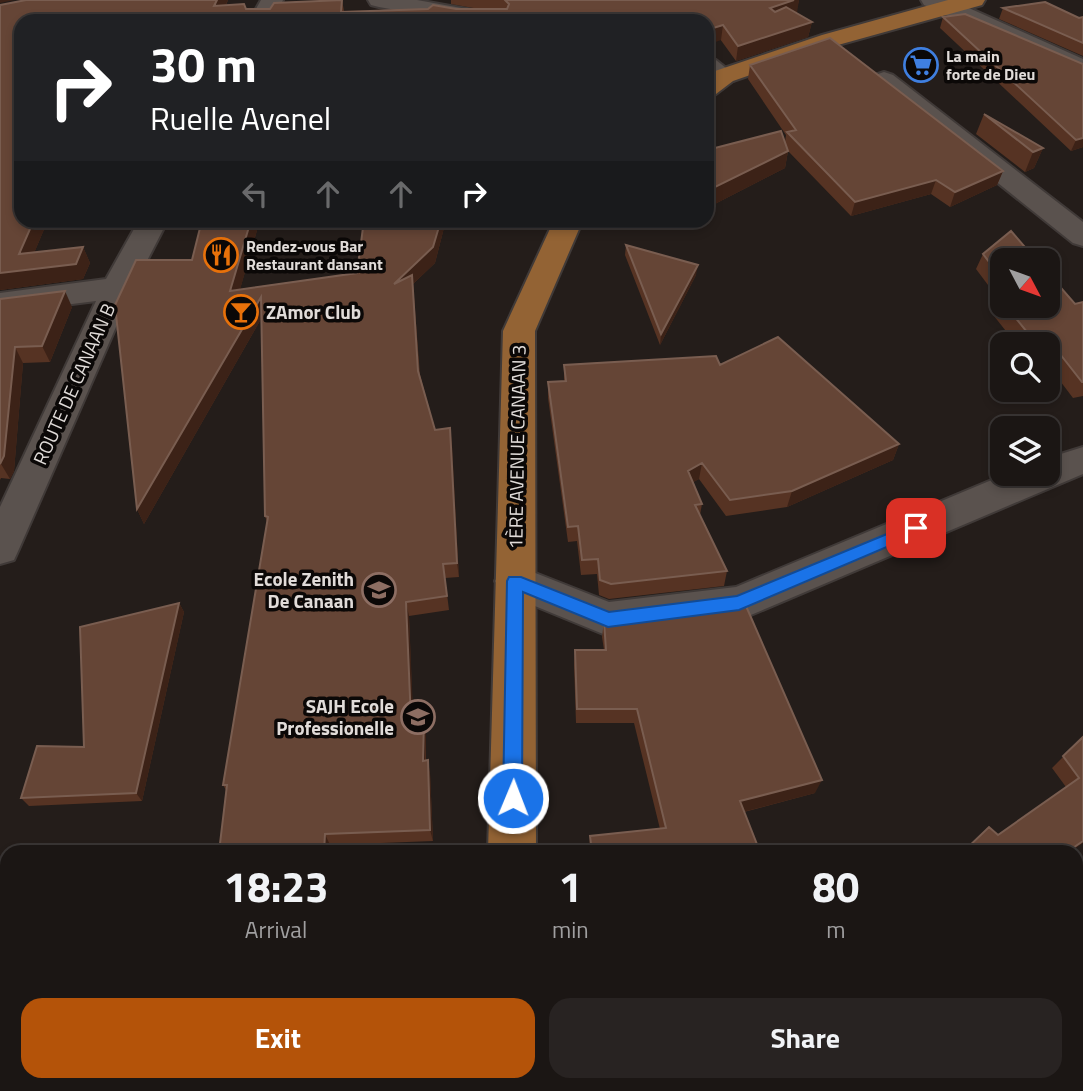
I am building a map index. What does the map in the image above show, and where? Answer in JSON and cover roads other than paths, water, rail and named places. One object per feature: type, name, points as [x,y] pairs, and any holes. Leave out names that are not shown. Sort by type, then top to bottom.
[{"type":"main road","points":[[714,77],[939,4],[974,0]]},
{"type":"main road","name":"1ÈRE AVENUE CANAAN 3","points":[[512,845],[519,331],[565,228]]},
{"type":"street","points":[[379,0],[456,14]]},
{"type":"street","points":[[939,4],[1083,68]]},
{"type":"street","points":[[830,40],[948,128],[1083,237]]},
{"type":"street","name":"ROUTE DE CANAAN B","points":[[0,549],[117,288],[150,228]]},
{"type":"street","points":[[0,303],[117,288]]},
{"type":"street","points":[[1060,468],[1083,460]]},
{"type":"street","points":[[515,581],[608,620],[739,603],[1015,486]]},
{"type":"place","name":"La main forte de Dieu","points":[[921,65]]},
{"type":"place","name":"Rendez-vous Bar Restaurant dansant","points":[[221,255]]},
{"type":"place","name":"ZAmor Club","points":[[241,312]]},
{"type":"place","name":"Ecole Zenith De Canaan","points":[[379,590]]},
{"type":"place","name":"SAJH Ecole Professionelle","points":[[418,717]]}]
